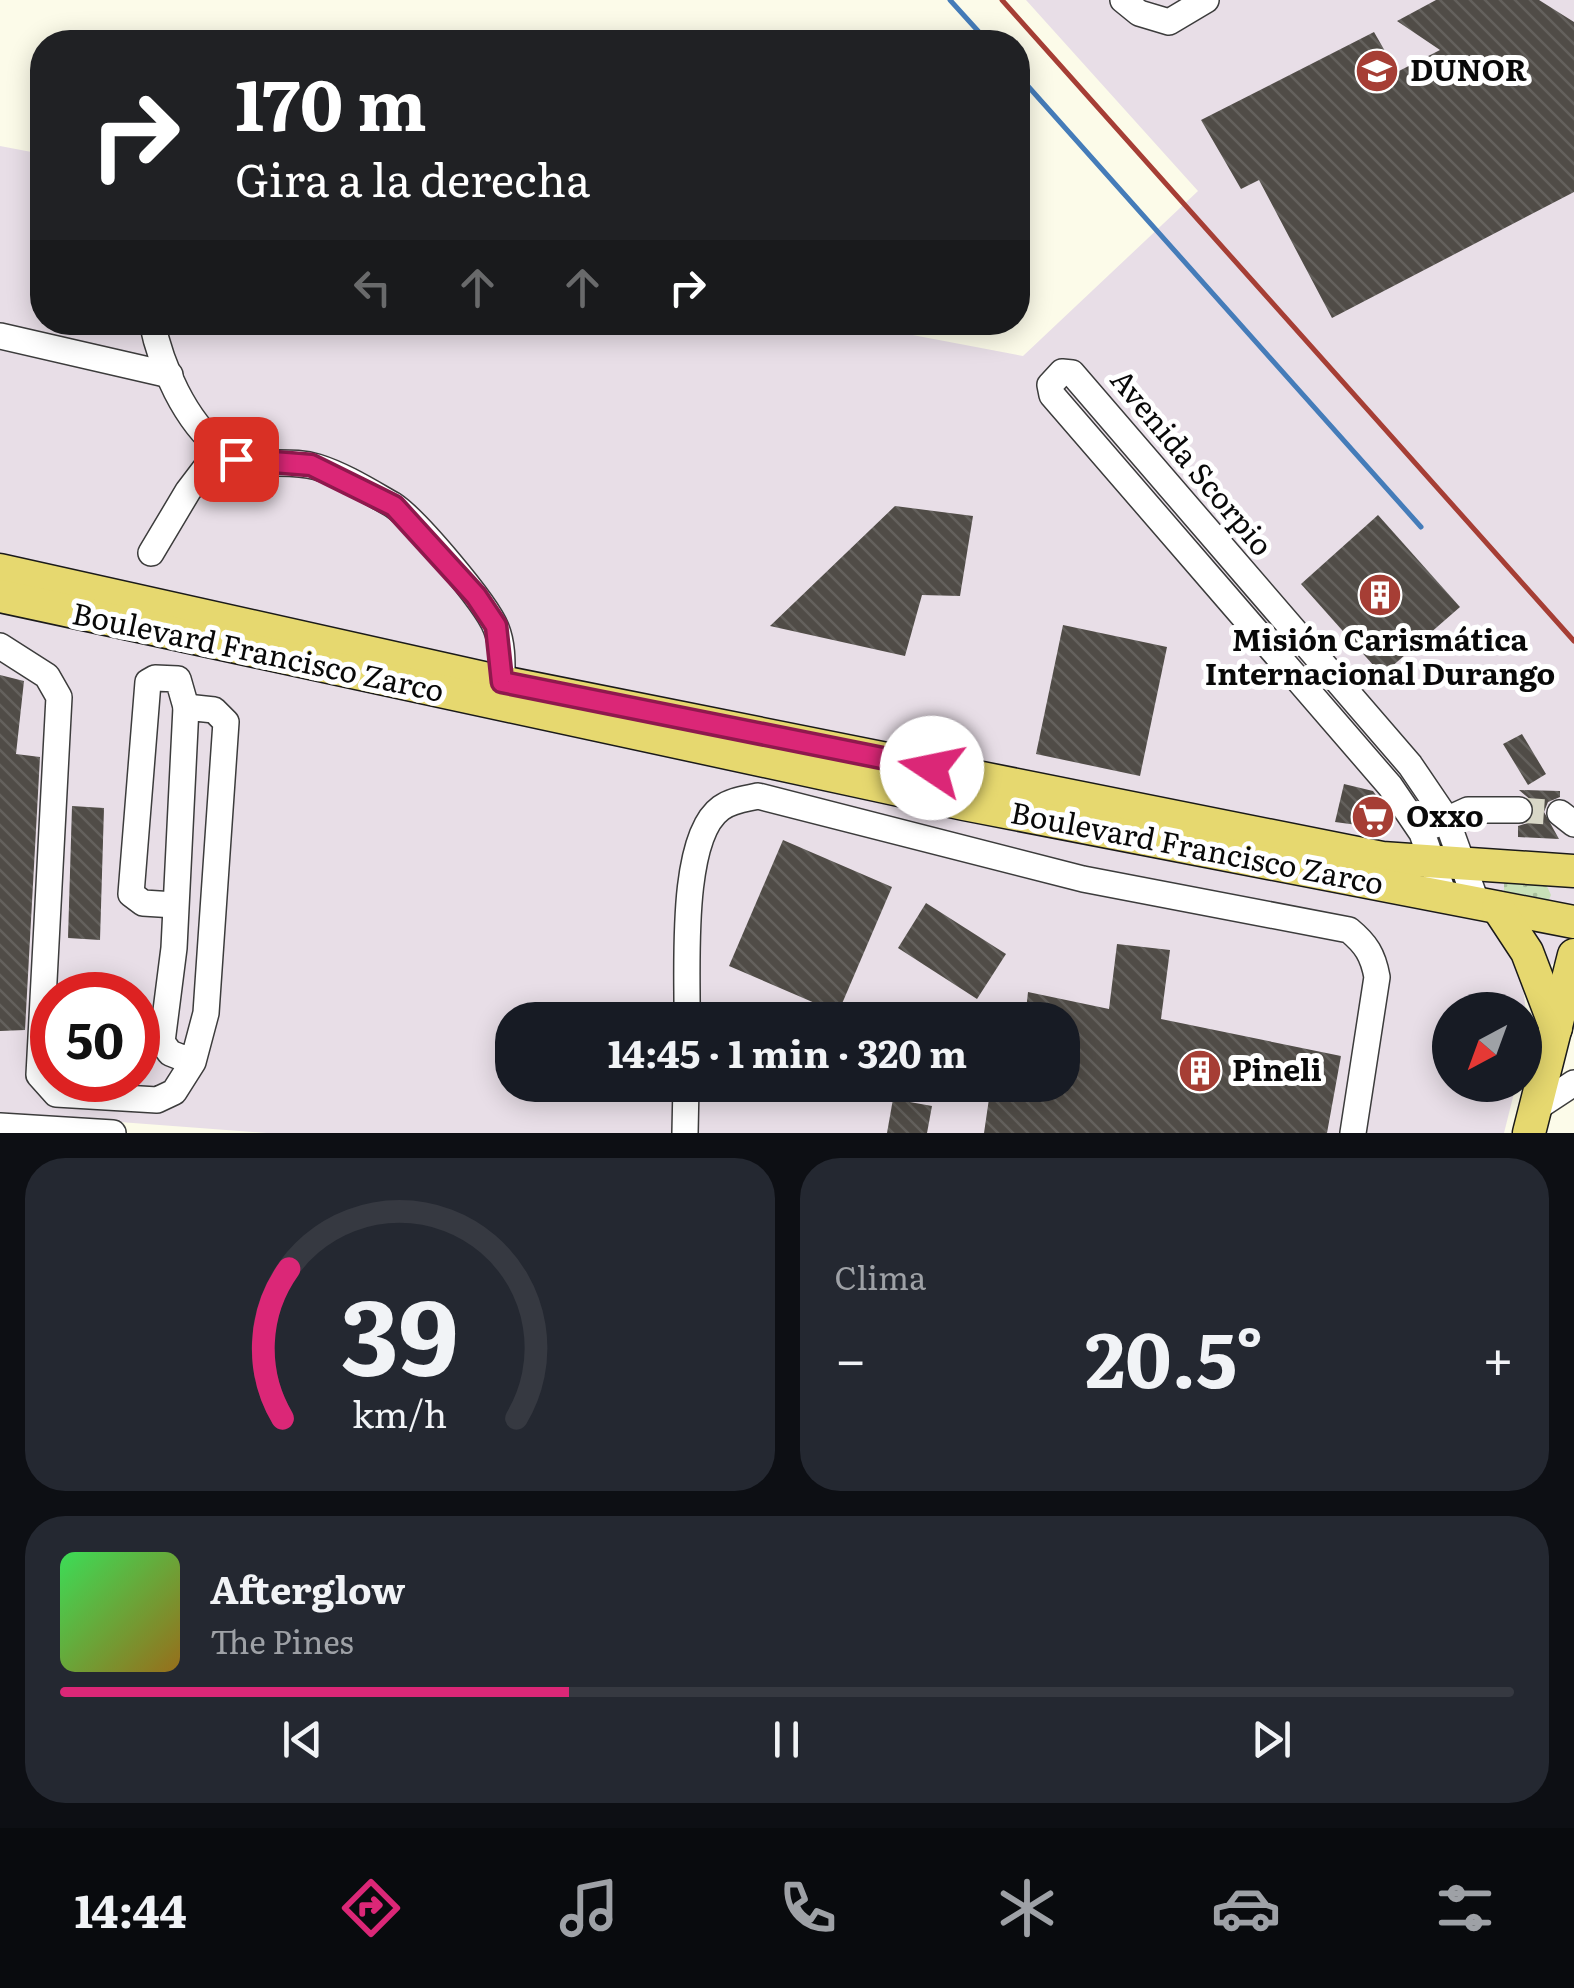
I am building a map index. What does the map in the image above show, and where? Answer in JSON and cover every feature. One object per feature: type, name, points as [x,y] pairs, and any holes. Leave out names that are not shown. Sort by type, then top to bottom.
[{"type":"main road","name":"Boulevard Francisco Zarco","points":[[0,570],[162,620]]},
{"type":"main road","name":"Boulevard Francisco Zarco","points":[[0,596],[162,620],[966,789],[1445,898],[1574,922]]},
{"type":"main road","name":"Boulevard Francisco Zarco","points":[[966,789],[1382,858],[1439,851],[1574,871]]},
{"type":"main road","points":[[1487,906],[1527,952],[1565,1011]]},
{"type":"main road","points":[[1532,1121],[1565,1011],[1574,955]]},
{"type":"street","points":[[1123,0],[1140,13],[1170,22],[1206,0]]},
{"type":"street","points":[[156,335],[170,375],[202,430],[220,448],[247,461],[311,465],[394,506],[476,596],[496,626],[519,694]]},
{"type":"street","points":[[0,336],[170,375]]},
{"type":"street","name":"Avenida Scorpio","points":[[1445,898],[1439,851],[1446,818],[1383,734],[1072,373],[1062,372],[1050,385],[1052,395],[1361,753],[1439,851],[1487,906]]},
{"type":"street","points":[[151,554],[188,491],[220,448]]},
{"type":"street","points":[[1185,550],[1207,532]]},
{"type":"street","points":[[1225,597],[1246,578]]},
{"type":"street","points":[[0,646],[47,676],[60,697],[40,1081],[56,1094],[157,1100],[174,1092],[194,1062],[206,1013],[227,728],[214,710],[186,707]]},
{"type":"street","points":[[1295,677],[1316,658]]},
{"type":"street","points":[[175,905],[138,902],[131,894],[148,682],[178,679],[186,707],[175,905],[162,1042],[170,1053],[194,1062]]},
{"type":"street","points":[[1361,753],[1383,734]]},
{"type":"street","points":[[687,1002],[689,922],[698,840],[719,809],[758,796],[1083,878],[1348,930],[1364,942],[1377,977],[1353,1133]]},
{"type":"street","points":[[1439,851],[1446,818],[1468,810],[1519,810]]},
{"type":"street","points":[[1532,1121],[1574,1083]]},
{"type":"street","points":[[685,1133],[686,1102]]},
{"type":"street","points":[[0,1126],[113,1133]]},
{"type":"shaded area","points":[[1026,0],[1574,0],[1574,954],[1522,978],[1524,992],[1432,992],[1432,1102],[1512,1102],[1504,1133],[267,1133],[0,1113],[0,146],[30,152],[30,335],[912,335],[1023,356],[1198,191]]},
{"type":"green space","points":[[1504,879],[1545,882],[1551,895],[1547,904],[1504,898]]},
{"type":"building","points":[[1436,0],[1539,0],[1574,22],[1574,192],[1332,318],[1259,180],[1241,189],[1201,120],[1374,32],[1397,72],[1440,50],[1397,21]]},
{"type":"building","points":[[895,506],[973,516],[960,596],[922,595],[905,656],[770,626]]},
{"type":"building","name":"Misión Carismática Internacional Durango","points":[[1378,515],[1460,607],[1382,675],[1301,584]]},
{"type":"building","points":[[1063,625],[1167,647],[1140,776],[1036,754]]},
{"type":"building","points":[[0,675],[24,681],[16,754],[40,757],[25,1030],[0,1031]]},
{"type":"building","points":[[1522,734],[1546,774],[1528,785],[1503,744]]},
{"type":"building","points":[[1344,784],[1373,791],[1390,815],[1372,827],[1335,822]]},
{"type":"building","points":[[1519,790],[1560,791],[1560,797],[1548,802],[1544,812],[1559,839],[1518,837],[1518,826],[1528,823],[1535,811],[1532,801]]},
{"type":"building","points":[[72,806],[104,808],[100,940],[68,938]]},
{"type":"building","points":[[783,840],[892,887],[843,1002],[812,1002],[729,966]]},
{"type":"building","points":[[926,903],[1006,954],[977,999],[898,948]]},
{"type":"building","name":"Pineli","points":[[1117,944],[1170,950],[1161,1019],[1341,1056],[1327,1133],[984,1133],[989,1102],[1080,1102],[1080,1003],[1109,1009]]},
{"type":"building","name":"Pineli","points":[[1028,992],[1076,1002],[1027,1002]]},
{"type":"building","points":[[892,1102],[932,1106],[927,1133],[887,1133]]},
{"type":"waterway","points":[[950,0],[977,30]]},
{"type":"waterway","points":[[1030,88],[1421,527]]},
{"type":"tunnel","points":[[1519,810],[1560,813]]},
{"type":"railway","points":[[1002,0],[1029,30]]},
{"type":"railway","points":[[1030,31],[1574,641]]},
{"type":"place","name":"DUNOR","points":[[1377,71]]},
{"type":"place","name":"Misión Carismática Internacional Durango","points":[[1380,595]]},
{"type":"place","name":"Oxxo","points":[[1373,817]]},
{"type":"place","name":"Pineli","points":[[1200,1071]]},
{"type":"route","points":[[236,459],[311,465],[336,474],[394,506],[476,596],[496,626],[502,682],[932,768]]}]
